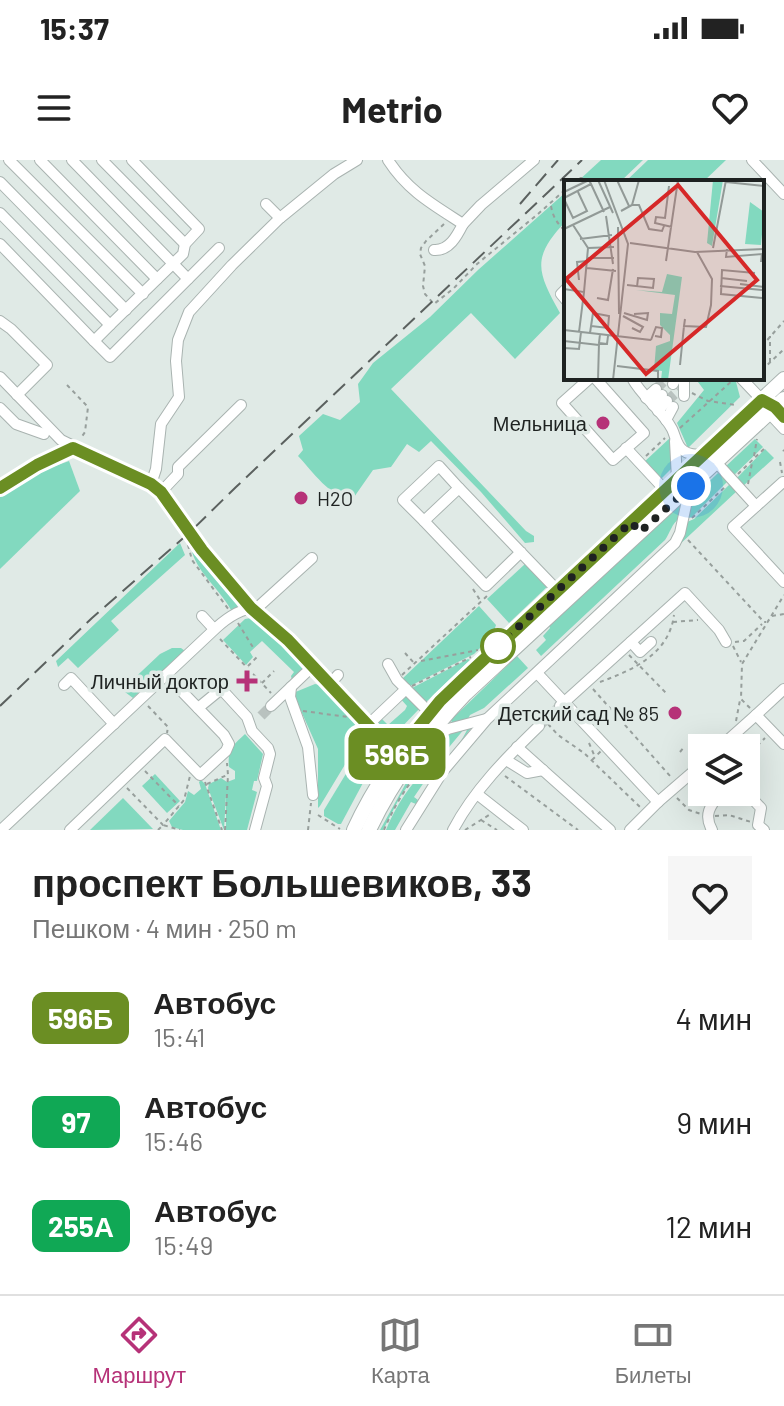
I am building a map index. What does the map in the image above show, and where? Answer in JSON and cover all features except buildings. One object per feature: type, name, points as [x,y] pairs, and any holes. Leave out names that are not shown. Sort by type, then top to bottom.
[{"type":"main road","points":[[369,830],[398,776],[465,694],[635,527],[709,459],[775,407],[784,379]]},
{"type":"main road","points":[[354,830],[396,755],[430,713],[558,591],[635,527],[665,490],[684,482]]},
{"type":"street","points":[[9,160],[143,294]]},
{"type":"street","points":[[40,160],[157,279]]},
{"type":"street","points":[[72,160],[188,279]]},
{"type":"street","points":[[102,160],[185,244]]},
{"type":"street","points":[[94,341],[183,254],[185,244],[199,229],[132,160]]},
{"type":"street","points":[[151,484],[156,469],[161,424],[179,397],[176,361],[184,321],[201,298],[280,218],[334,174],[357,160]]},
{"type":"street","points":[[388,160],[415,193],[463,224]]},
{"type":"street","points":[[434,250],[445,248],[481,205],[534,160]]},
{"type":"street","points":[[752,160],[784,194]]},
{"type":"street","points":[[0,182],[126,310]]},
{"type":"street","points":[[266,204],[280,218]]},
{"type":"street","points":[[0,213],[110,325]]},
{"type":"street","points":[[0,244],[110,357],[219,248]]},
{"type":"street","points":[[0,321],[47,365],[17,395]]},
{"type":"street","points":[[0,377],[61,440],[151,484],[161,492],[188,537],[251,608],[288,640],[396,755]]},
{"type":"street","points":[[591,380],[562,403],[613,460],[644,433],[595,380]]},
{"type":"street","points":[[634,380],[656,408],[682,450],[709,459],[756,506]]},
{"type":"street","points":[[743,380],[775,407],[784,429]]},
{"type":"street","points":[[656,408],[664,398],[656,408]]},
{"type":"street","points":[[161,492],[178,474],[178,467],[241,405]]},
{"type":"street","points":[[0,408],[16,424],[44,434]]},
{"type":"street","points":[[25,428],[38,418]]},
{"type":"street","points":[[406,830],[443,771],[487,719],[675,543],[680,533],[684,482],[675,436]]},
{"type":"street","points":[[0,488],[73,448]]},
{"type":"street","points":[[626,448],[665,490]]},
{"type":"street","points":[[521,552],[486,586],[403,500],[439,466],[459,488],[521,552],[558,591]]},
{"type":"street","points":[[783,482],[733,527],[784,582]]},
{"type":"street","points":[[424,521],[459,488]]},
{"type":"street","points":[[6,828],[166,675],[217,634],[233,614],[257,608],[312,558]]},
{"type":"street","points":[[562,704],[685,593],[726,642]]},
{"type":"street","points":[[202,616],[217,634]]},
{"type":"street","points":[[288,640],[298,632]]},
{"type":"street","points":[[627,646],[640,652],[651,642]]},
{"type":"street","points":[[388,664],[397,680],[430,713]]},
{"type":"street","points":[[274,703],[313,666]]},
{"type":"street","points":[[537,673],[562,704],[658,802]]},
{"type":"street","points":[[70,830],[165,739],[204,778],[226,751],[229,744],[224,735],[166,675]]},
{"type":"street","points":[[330,684],[338,675]]},
{"type":"street","points":[[64,685],[71,678],[114,724]]},
{"type":"street","points":[[291,687],[290,697],[308,747],[313,795]]},
{"type":"street","points":[[369,724],[406,689]]},
{"type":"street","points":[[735,734],[784,689]]},
{"type":"street","points":[[198,708],[220,690],[247,717],[252,731],[268,748],[270,754],[264,778],[267,786],[255,830]]},
{"type":"street","points":[[756,715],[784,744]]},
{"type":"street","points":[[250,726],[261,716]]},
{"type":"street","points":[[424,741],[448,729],[487,719]]},
{"type":"street","points":[[453,830],[477,794],[542,723]]},
{"type":"street","points":[[517,747],[610,830]]},
{"type":"street","points":[[506,760],[527,773],[543,770]]},
{"type":"street","points":[[634,828],[688,776]]},
{"type":"street","points":[[477,794],[523,830]]},
{"type":"street","points":[[710,806],[708,822],[712,830]]},
{"type":"street","points":[[759,806],[761,827]]},
{"type":"path","points":[[449,215],[426,241],[420,254],[426,273],[425,294],[434,304],[564,191]]},
{"type":"path","points":[[550,204],[552,215],[564,230]]},
{"type":"path","points":[[764,344],[784,321]]},
{"type":"path","points":[[770,336],[770,363]]},
{"type":"path","points":[[764,368],[784,349]]},
{"type":"path","points":[[639,463],[666,437],[675,436],[733,380]]},
{"type":"path","points":[[67,385],[88,407],[85,432],[73,448]]},
{"type":"path","points":[[681,385],[708,401],[736,405]]},
{"type":"path","points":[[748,486],[758,438]]},
{"type":"path","points":[[780,462],[783,482]]},
{"type":"path","points":[[188,537],[192,560],[229,611]]},
{"type":"path","points":[[688,540],[765,622]]},
{"type":"path","points":[[473,589],[481,601]]},
{"type":"path","points":[[397,680],[492,591]]},
{"type":"path","points":[[742,664],[731,642],[744,641],[771,617],[784,595]]},
{"type":"path","points":[[771,617],[784,614]]},
{"type":"path","points":[[673,622],[711,621]]},
{"type":"path","points":[[237,622],[254,649]]},
{"type":"path","points":[[756,715],[741,699],[742,664],[765,622]]},
{"type":"path","points":[[217,634],[262,683],[274,703]]},
{"type":"path","points":[[627,646],[667,694]]},
{"type":"path","points":[[421,661],[483,649]]},
{"type":"path","points":[[406,689],[479,652]]},
{"type":"path","points":[[405,653],[415,663]]},
{"type":"path","points":[[247,667],[259,655]]},
{"type":"path","points":[[262,683],[274,671]]},
{"type":"path","points":[[603,681],[626,671]]},
{"type":"path","points":[[586,683],[689,810],[710,816],[729,815],[761,827]]},
{"type":"path","points":[[148,706],[168,727],[165,739]]},
{"type":"path","points":[[295,710],[354,718]]},
{"type":"path","points":[[542,723],[584,753],[647,813]]},
{"type":"path","points":[[760,744],[772,732]]},
{"type":"path","points":[[680,752],[685,746]]},
{"type":"path","points":[[592,747],[595,757]]},
{"type":"path","points":[[138,764],[179,806]]},
{"type":"path","points":[[158,830],[184,800],[192,767]]},
{"type":"path","points":[[223,830],[227,768]]},
{"type":"path","points":[[497,770],[578,830]]},
{"type":"path","points":[[223,830],[204,778],[228,775]]},
{"type":"path","points":[[121,781],[163,825],[180,830]]},
{"type":"path","points":[[308,830],[313,795]]},
{"type":"path","points":[[465,830],[497,810]]},
{"type":"path","points":[[318,815],[340,829]]},
{"type":"path","points":[[481,820],[497,830]]},
{"type":"green space","points":[[601,160],[643,160],[622,180],[579,180]]},
{"type":"green space","points":[[648,160],[726,160],[705,180],[627,180]]},
{"type":"green space","points":[[564,194],[564,223],[547,245],[541,265],[546,286],[560,313],[515,359],[471,313],[391,389],[534,536],[534,542],[525,543],[431,441],[419,452],[407,444],[391,467],[373,470],[352,500],[329,489],[298,456],[303,450],[299,436],[323,414],[340,420],[360,402],[358,384],[373,363],[430,317]]},
{"type":"green space","points":[[696,380],[736,380],[740,397],[688,448],[677,423],[704,390]]},
{"type":"green space","points":[[671,437],[673,467],[659,481],[643,463]]},
{"type":"green space","points":[[755,439],[763,447],[732,477],[725,467]]},
{"type":"green space","points":[[765,449],[774,458],[742,487],[735,480]]},
{"type":"green space","points":[[69,461],[80,491],[0,569],[0,495],[44,470]]},
{"type":"green space","points":[[718,473],[728,481],[692,517],[687,518],[692,498]]},
{"type":"green space","points":[[730,484],[737,491],[678,546],[687,522]]},
{"type":"green space","points":[[680,506],[679,519],[665,540],[541,656],[536,650],[546,640],[543,636],[549,626]]},
{"type":"green space","points":[[180,543],[185,555],[111,621],[119,630],[78,668],[68,658],[58,667],[56,661]]},
{"type":"green space","points":[[192,552],[236,600],[237,610],[232,612]]},
{"type":"green space","points":[[525,564],[548,586],[509,623],[487,599]]},
{"type":"green space","points":[[479,606],[496,625],[488,640],[474,654],[408,687],[402,679]]},
{"type":"green space","points":[[251,618],[261,624],[305,669],[292,680],[294,672],[262,641],[250,652],[253,657],[246,665],[223,640],[245,619]]},
{"type":"green space","points":[[172,648],[185,651],[133,698],[125,692],[125,687],[160,654]]},
{"type":"green space","points":[[517,656],[528,668],[484,708],[468,719],[452,723],[451,720]]},
{"type":"green space","points":[[468,659],[424,704],[410,689]]},
{"type":"green space","points":[[320,685],[364,733],[318,808],[318,749],[293,693]]},
{"type":"green space","points":[[404,693],[421,707],[394,735],[383,733],[374,724],[380,717],[388,725],[405,710],[407,706],[399,697]]},
{"type":"green space","points":[[468,727],[472,727],[436,774],[431,772],[414,797],[418,800],[416,804],[411,802],[395,830],[386,830],[410,788],[422,774],[450,754]]},
{"type":"green space","points":[[465,728],[440,758],[414,777],[383,830],[380,830],[406,783],[432,749],[445,735]]},
{"type":"green space","points":[[245,734],[263,754],[252,790],[257,792],[247,830],[226,830],[226,795],[224,830],[208,788],[209,784],[221,778],[227,782],[235,779],[235,771],[229,767],[229,756],[234,745]]},
{"type":"green space","points":[[367,739],[375,744],[379,753],[341,824],[338,824],[324,816],[324,810]]},
{"type":"green space","points":[[155,774],[180,801],[167,813],[142,786]]},
{"type":"green space","points":[[201,780],[221,830],[172,827],[169,821],[185,802],[188,791],[194,795],[201,789]]},
{"type":"green space","points":[[123,798],[153,829],[90,830]]},
{"type":"tunnel","points":[[656,389],[665,380]]},
{"type":"tunnel","points":[[667,401],[679,390]]},
{"type":"tunnel","points":[[261,716],[271,706]]},
{"type":"tunnel","points":[[539,726],[560,706]]},
{"type":"railway","points":[[520,204],[558,160]]},
{"type":"railway","points":[[0,706],[92,618],[189,533],[582,160]]},
{"type":"bus line","name":"596Б","points":[[0,488],[73,448],[151,484],[161,492],[202,550],[251,608],[288,640],[396,755],[440,701],[762,400],[775,407],[784,417]]},
{"type":"place","name":"Мельница","points":[[603,423]]},
{"type":"place","name":"H2O","points":[[301,498]]},
{"type":"place","name":"Личный доктор","points":[[247,681]]},
{"type":"place","name":"Детский сад № 85","points":[[675,713]]},
{"type":"route","points":[[498,646],[631,522],[640,532],[691,486]]}]
